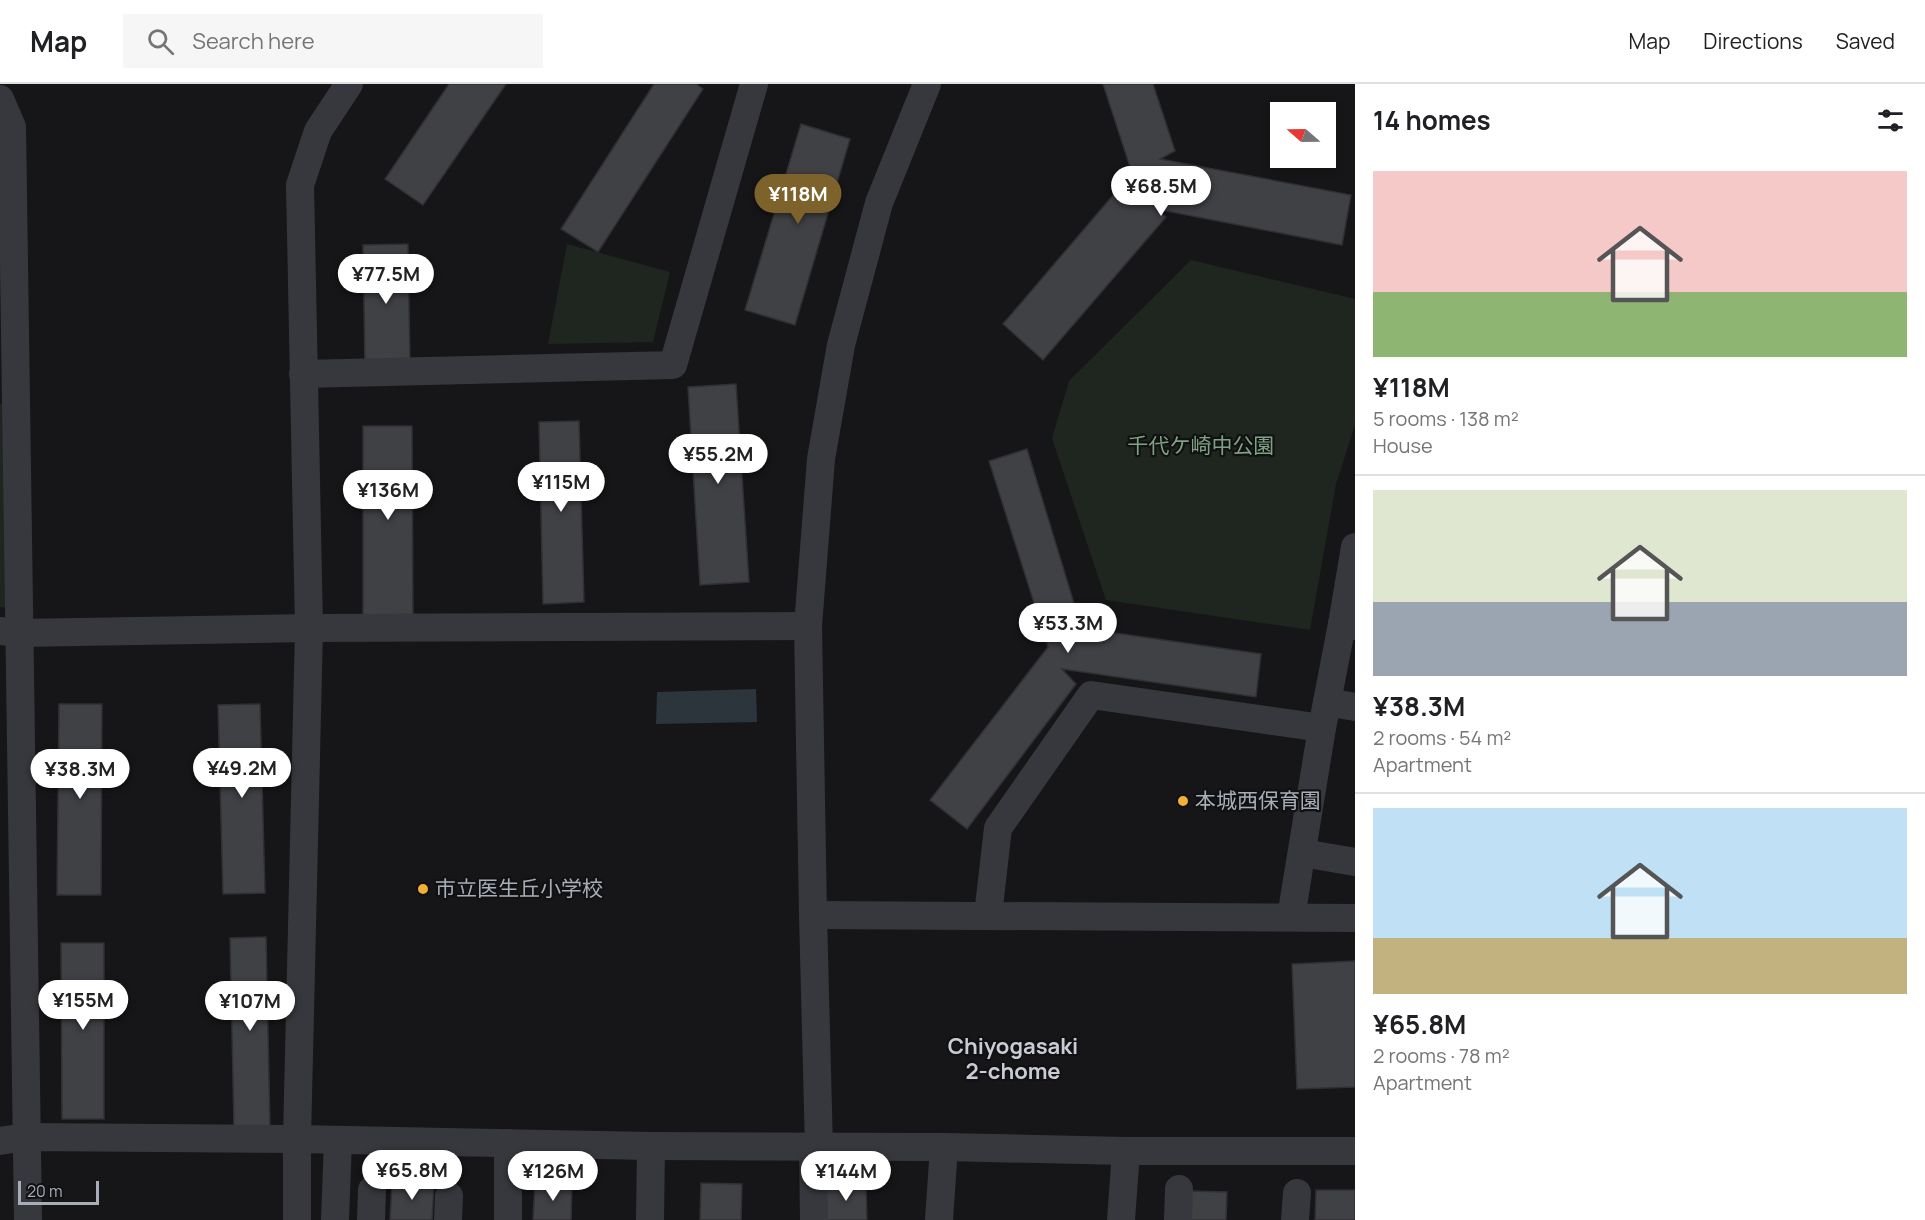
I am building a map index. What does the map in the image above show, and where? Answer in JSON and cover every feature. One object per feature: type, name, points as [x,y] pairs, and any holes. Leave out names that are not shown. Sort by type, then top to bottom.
[{"type":"street","points":[[297,1220],[309,628],[300,185],[318,131],[349,84]]},
{"type":"street","points":[[303,374],[674,365],[754,84]]},
{"type":"street","points":[[814,1220],[816,1148],[808,626],[821,459],[841,345],[879,203],[927,84]]},
{"type":"street","points":[[0,99],[12,127],[9,632],[13,1139],[28,1220]]},
{"type":"street","points":[[1291,917],[1325,715],[1349,625],[1354,564]]},
{"type":"street","points":[[9,632],[808,626]]},
{"type":"street","points":[[988,915],[998,828],[1091,695],[1325,715],[1355,707]]},
{"type":"street","points":[[1302,853],[1355,862]]},
{"type":"street","points":[[813,915],[1355,918]]},
{"type":"street","points":[[13,1139],[297,1139],[816,1148],[1355,1151]]},
{"type":"street","points":[[335,1220],[338,1140]]},
{"type":"street","points":[[508,1143],[508,1220]]},
{"type":"street","points":[[650,1220],[651,1146]]},
{"type":"street","points":[[939,1220],[944,1147]]},
{"type":"street","points":[[1121,1220],[1126,1151]]},
{"type":"street","points":[[371,1220],[372,1190]]},
{"type":"street","points":[[1178,1220],[1179,1190]]},
{"type":"green space","points":[[567,244],[670,272],[653,342],[548,344]]},
{"type":"green space","name":"千代ケ崎中公園","points":[[1191,260],[1355,299],[1355,425],[1336,484],[1310,630],[1106,600],[1052,438],[1069,381]]},
{"type":"green space","points":[[0,404],[7,404],[8,608],[0,607]]},
{"type":"shaded area","points":[[756,689],[757,722],[656,724],[657,692]]},
{"type":"building","points":[[449,84],[506,84],[423,205],[385,179]]},
{"type":"building","points":[[654,84],[696,84],[703,89],[598,252],[561,229]]},
{"type":"building","points":[[1103,84],[1153,84],[1175,151],[1160,159],[1351,195],[1342,245],[1156,209],[1166,217],[1043,360],[1003,324],[1132,173]]},
{"type":"building","points":[[801,124],[850,139],[795,325],[745,310]]},
{"type":"building","points":[[408,244],[410,366],[365,367],[363,245]]},
{"type":"building","points":[[736,384],[749,582],[700,585],[688,387]]},
{"type":"building","points":[[579,421],[584,602],[543,604],[539,422]]},
{"type":"building","points":[[363,426],[412,426],[413,615],[363,615]]},
{"type":"building","points":[[1027,449],[1080,623],[1073,627],[1261,654],[1256,697],[1062,669],[1076,684],[967,829],[930,800],[1048,647],[989,461]]},
{"type":"building","points":[[59,704],[102,704],[101,895],[57,895]]},
{"type":"building","points":[[260,704],[265,893],[223,894],[218,705]]},
{"type":"building","points":[[266,937],[270,1127],[234,1128],[230,938]]},
{"type":"building","points":[[61,943],[104,943],[104,1119],[62,1119]]},
{"type":"building","points":[[1355,961],[1355,1087],[1297,1089],[1292,964]]},
{"type":"building","points":[[392,1182],[434,1184],[432,1220],[390,1220]]},
{"type":"building","points":[[535,1183],[572,1185],[571,1220],[533,1220]]},
{"type":"building","points":[[701,1183],[742,1184],[741,1220],[700,1220]]},
{"type":"building","points":[[826,1184],[866,1184],[867,1220],[826,1220]]},
{"type":"building","points":[[1316,1190],[1355,1190],[1355,1220],[1315,1220]]},
{"type":"building","points":[[1190,1191],[1227,1192],[1226,1220],[1190,1220]]},
{"type":"place","name":"本城西保育園","points":[[1183,801]]},
{"type":"place","name":"市立医生丘小学校","points":[[423,889]]},
{"type":"district","name":"Chiyogasaki 2-chome","points":[[1013,1058]]}]
